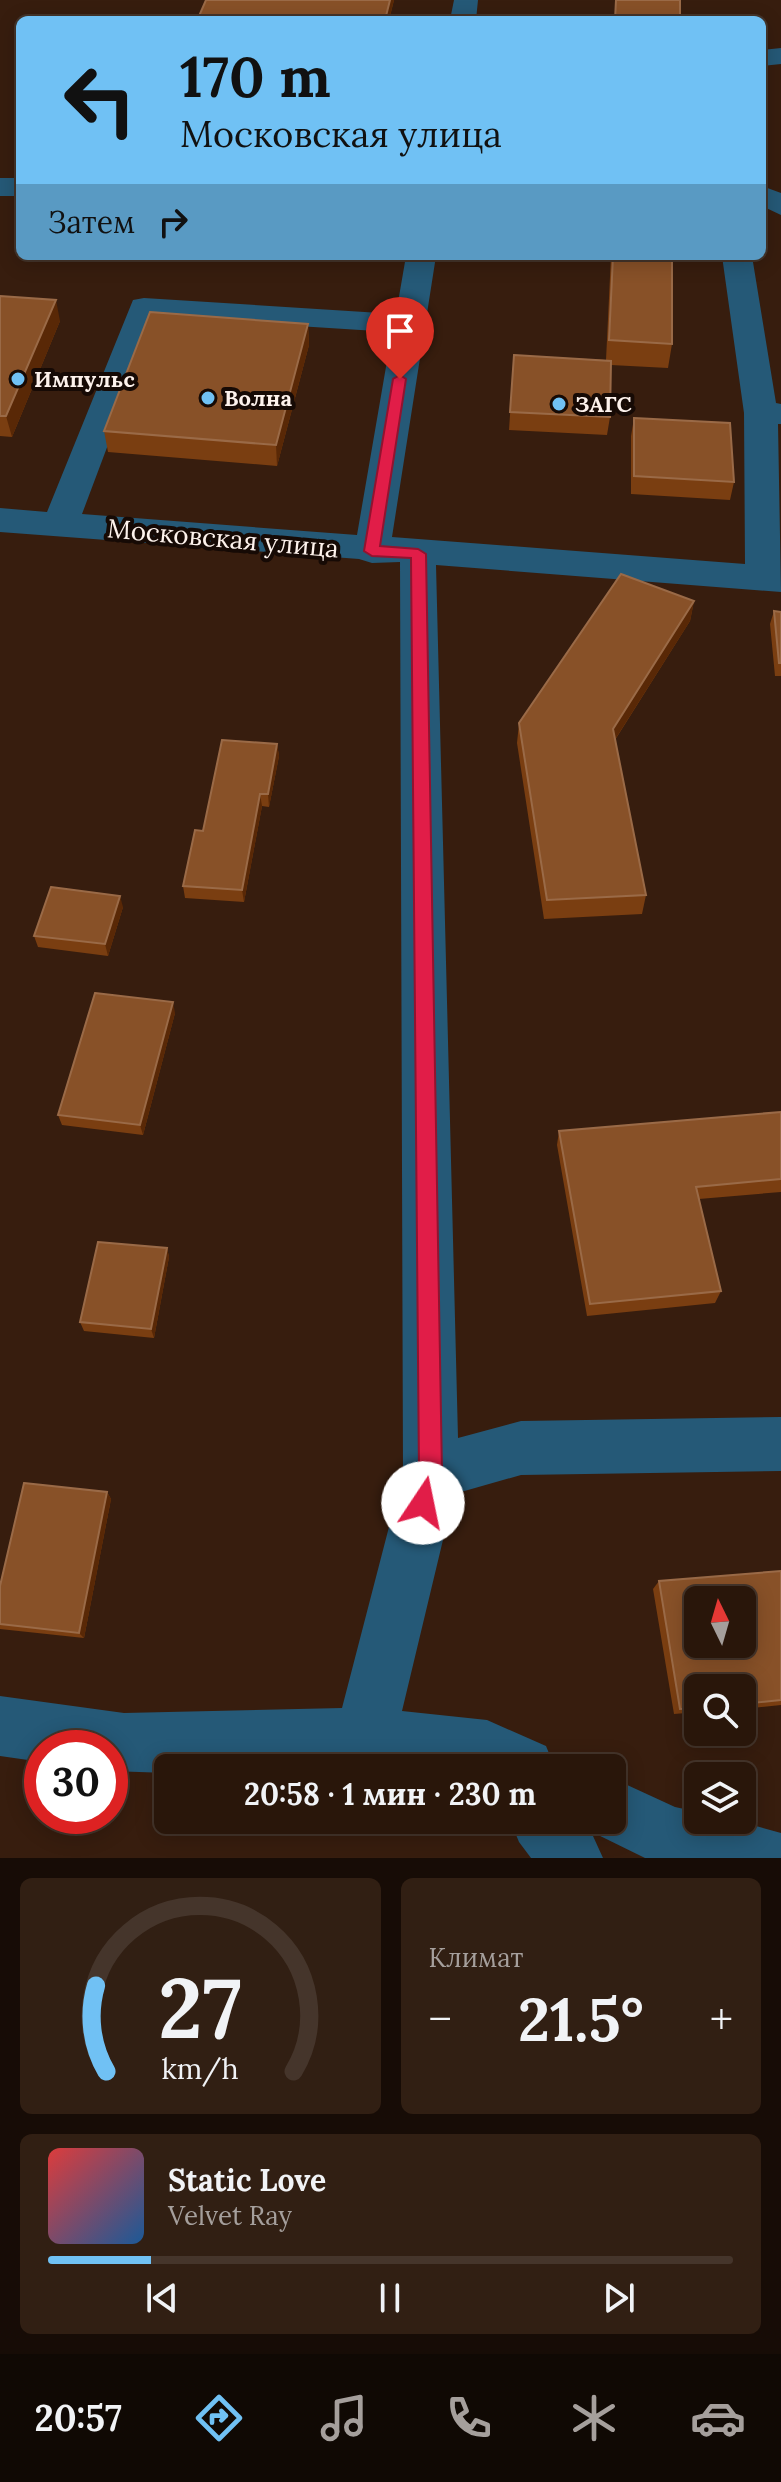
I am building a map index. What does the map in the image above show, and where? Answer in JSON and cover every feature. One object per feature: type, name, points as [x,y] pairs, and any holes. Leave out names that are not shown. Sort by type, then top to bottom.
[{"type":"street","points":[[372,551],[420,260]]},
{"type":"street","points":[[738,260],[771,414],[765,542],[772,579]]},
{"type":"street","points":[[60,525],[144,307],[408,324]]},
{"type":"street","name":"Московская улица","points":[[0,520],[372,551],[772,579]]},
{"type":"street","points":[[365,1738],[431,1473],[418,554]]},
{"type":"street","points":[[431,1473],[521,1448],[781,1444]]},
{"type":"street","points":[[0,1726],[124,1743],[365,1738],[458,1754]]},
{"type":"street","points":[[626,1816],[670,1837],[764,1858]]},
{"type":"street","points":[[552,1834],[571,1858]]},
{"type":"building","points":[[206,0],[390,0],[386,16],[199,16]]},
{"type":"building","points":[[616,0],[680,0],[680,16],[615,16]]},
{"type":"building","points":[[613,260],[672,260],[672,344],[609,340]]},
{"type":"building","name":"Импульс","points":[[0,296],[56,300],[6,416],[0,416]]},
{"type":"building","name":"Волна","points":[[150,312],[308,324],[276,445],[104,431]]},
{"type":"building","name":"ЗАГС","points":[[514,355],[611,361],[610,417],[510,412]]},
{"type":"building","points":[[634,418],[730,423],[734,482],[634,476]]},
{"type":"building","points":[[621,574],[694,601],[613,729],[646,895],[547,900],[519,723]]},
{"type":"building","points":[[774,611],[781,612],[781,663],[779,663]]},
{"type":"building","points":[[222,740],[277,744],[268,794],[260,794],[242,890],[183,886],[195,830],[203,831]]},
{"type":"building","points":[[51,887],[120,896],[105,944],[34,936]]},
{"type":"building","points":[[95,993],[173,1002],[140,1125],[58,1115]]},
{"type":"building","points":[[781,1112],[781,1179],[696,1187],[721,1291],[590,1304],[559,1131]]},
{"type":"building","points":[[98,1242],[167,1248],[151,1329],[80,1322]]},
{"type":"building","points":[[24,1483],[107,1492],[79,1633],[0,1624],[0,1586]]},
{"type":"building","points":[[781,1571],[781,1700],[756,1703],[756,1674],[684,1674],[684,1709],[680,1709],[659,1581]]},
{"type":"place","name":"Импульс","points":[[18,379]]},
{"type":"place","name":"Волна","points":[[208,398]]},
{"type":"place","name":"ЗАГС","points":[[559,404]]},
{"type":"route","points":[[400,379],[372,551],[418,554],[431,1473],[423,1503]]}]
